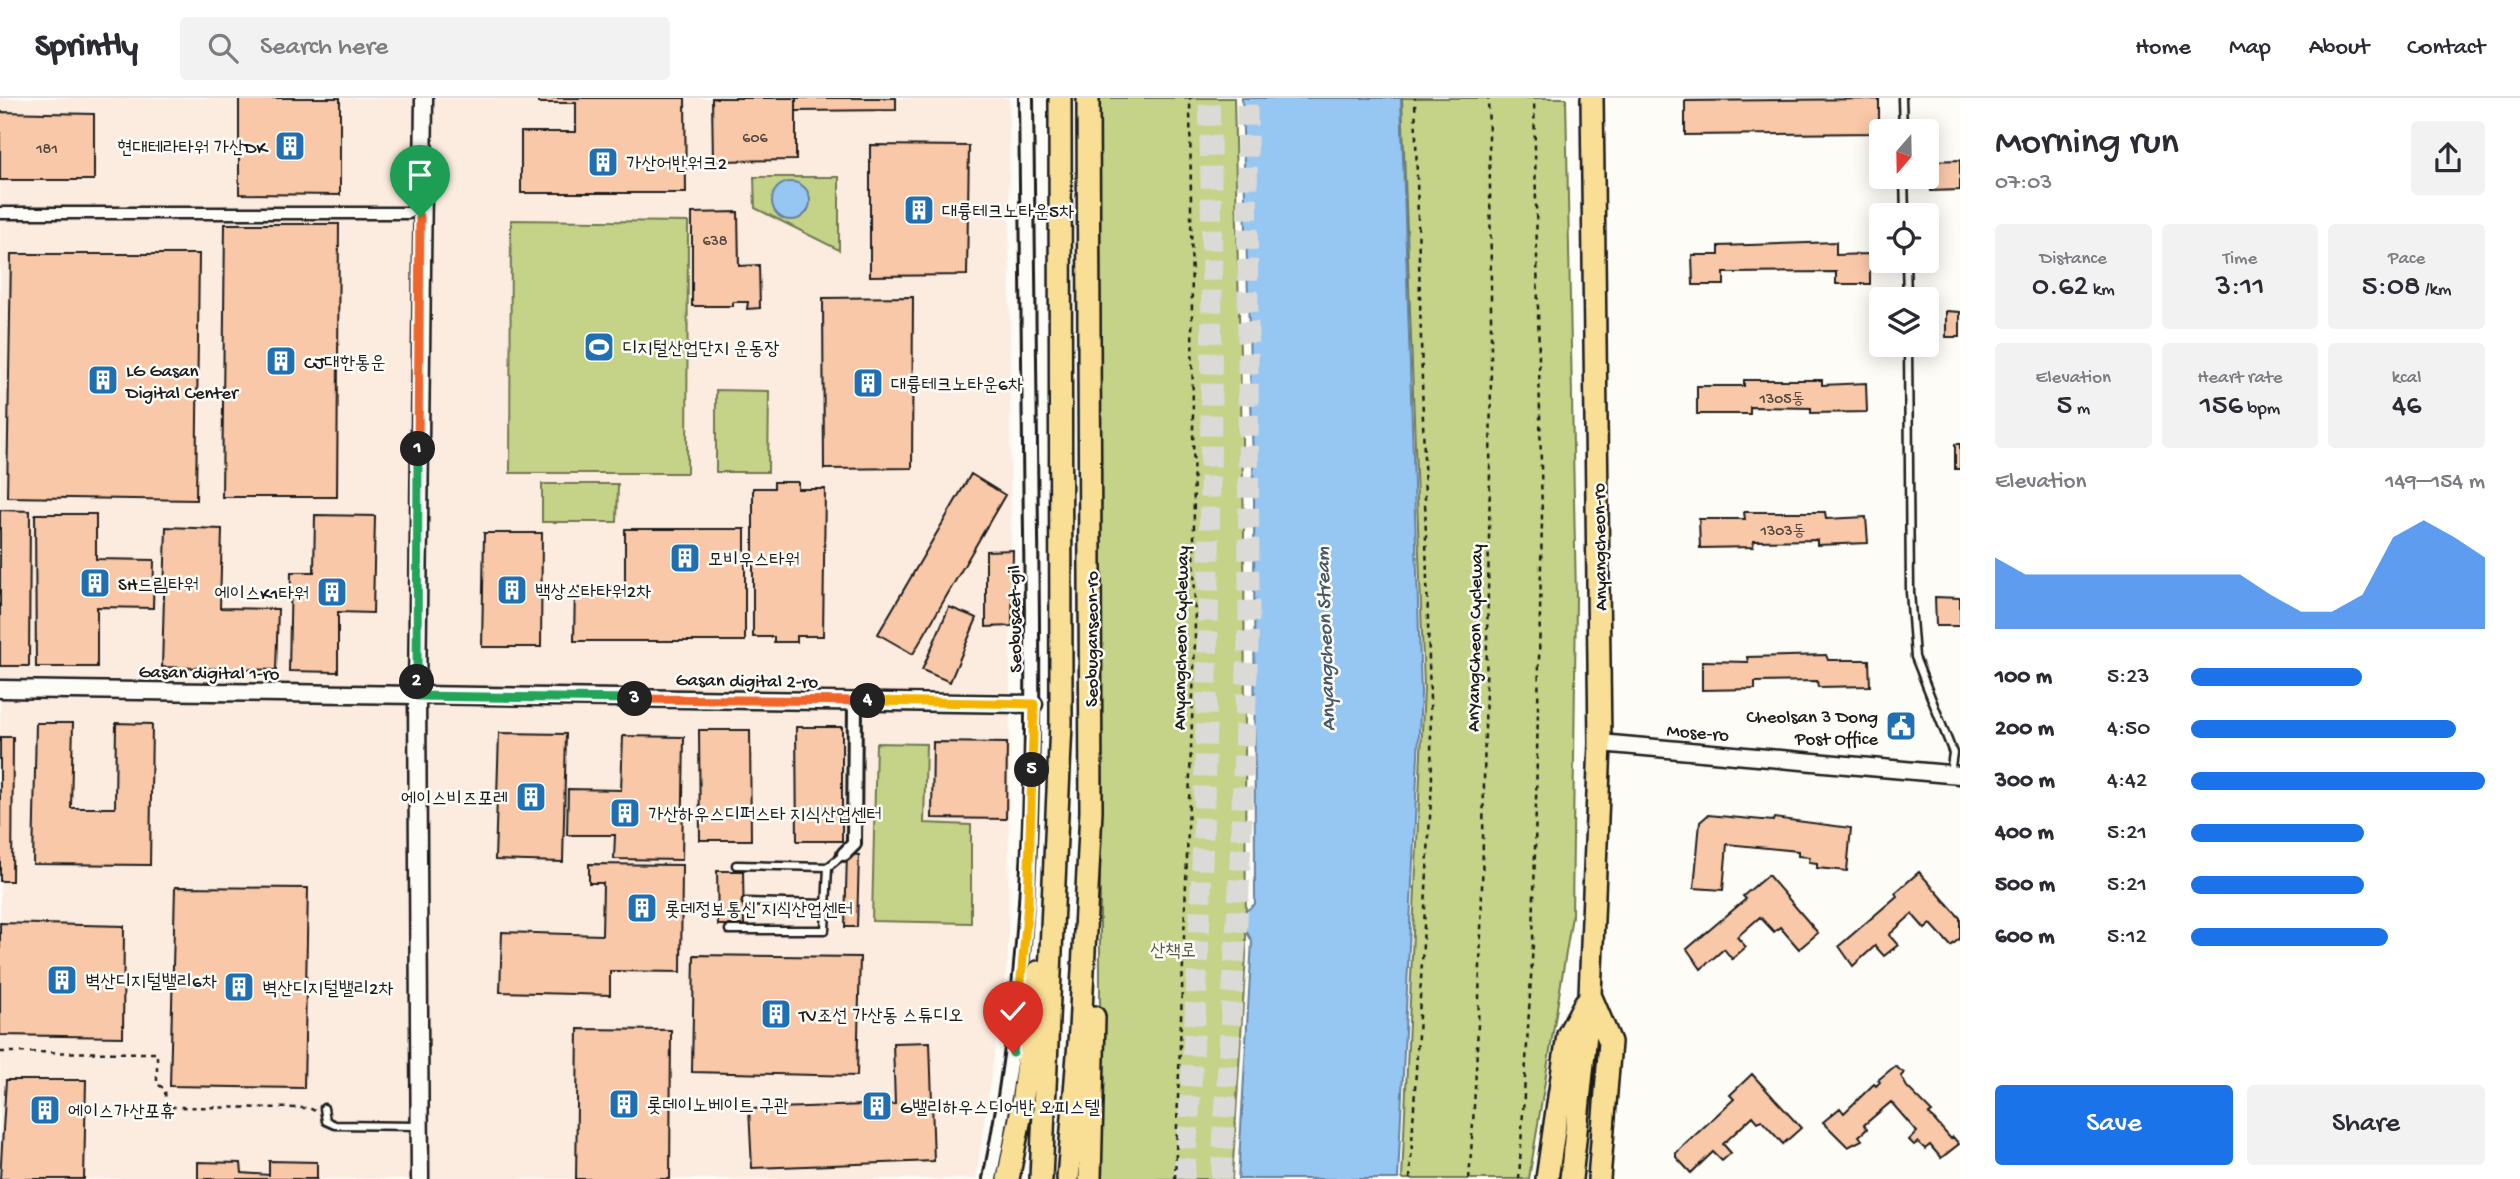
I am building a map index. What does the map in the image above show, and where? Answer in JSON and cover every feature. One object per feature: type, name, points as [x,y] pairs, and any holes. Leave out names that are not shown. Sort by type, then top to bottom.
[{"type":"main road","name":"Seobuganseon-ro","points":[[1041,1179],[1059,807],[1058,98]]},
{"type":"main road","name":"Seobuganseon-ro","points":[[1068,1179],[1080,1030],[1091,811],[1088,98]]},
{"type":"main road","name":"Anyangcheon-ro","points":[[1571,1179],[1590,995],[1600,743],[1592,98]]},
{"type":"main road","points":[[1008,1179],[1022,1100],[1059,807]]},
{"type":"main road","points":[[1090,1179],[1094,1004],[1091,811]]},
{"type":"main road","points":[[1547,1179],[1568,1035],[1590,995]]},
{"type":"main road","points":[[1590,995],[1610,1042],[1599,1179]]},
{"type":"street","points":[[420,1179],[417,696],[424,98]]},
{"type":"street","name":"Seobusaet-gil","points":[[990,1179],[1004,1110],[1022,980],[1028,903],[1034,704],[1026,98]]},
{"type":"street","points":[[0,213],[409,213]]},
{"type":"street","name":"Gasan digital 1-ro","points":[[0,689],[417,696]]},
{"type":"street","name":"Gasan digital 2-ro","points":[[417,696],[1034,704]]},
{"type":"street","points":[[844,855],[854,844],[855,701]]},
{"type":"street","name":"Mose-ro","points":[[1600,743],[1955,775]]},
{"type":"lane","points":[[1902,98],[1903,119]]},
{"type":"lane","points":[[1908,357],[1910,592],[1915,657],[1953,753],[1955,775]]},
{"type":"lane","points":[[736,865],[828,867],[844,855]]},
{"type":"lane","points":[[729,930],[825,930],[828,867]]},
{"type":"lane","points":[[746,902],[826,904]]},
{"type":"lane","points":[[324,1108],[326,1121],[335,1125],[420,1126]]},
{"type":"path","name":"Anyangcheon Cycleway","points":[[1175,1179],[1195,640],[1189,98]]},
{"type":"path","points":[[1410,1179],[1432,781],[1415,98]]},
{"type":"path","name":"AnYangCheon Cycleway","points":[[1469,1179],[1475,1111],[1483,838],[1491,401],[1488,98]]},
{"type":"path","points":[[1518,1179],[1533,943],[1542,519],[1534,98]]},
{"type":"path","points":[[0,1052],[157,1054],[157,1084],[164,1089],[166,1107],[309,1108],[325,1116]]},
{"type":"shaded area","points":[[0,98],[1009,98],[1011,574],[1008,959],[976,1179],[0,1179]]},
{"type":"green space","name":"산책로","points":[[1096,98],[1234,98],[1244,526],[1246,955],[1232,1179],[1096,1179],[1100,1054],[1100,296]]},
{"type":"green space","points":[[1402,98],[1566,98],[1576,598],[1572,916],[1529,1179],[1402,1179],[1424,687]]},
{"type":"green space","points":[[754,177],[839,177],[839,250],[755,208]]},
{"type":"green space","name":"디지털산업단지 운동장","points":[[511,220],[688,222],[687,473],[510,473]]},
{"type":"green space","points":[[716,390],[769,391],[768,472],[716,472]]},
{"type":"green space","points":[[542,484],[618,484],[617,522],[542,522]]},
{"type":"green space","points":[[876,743],[926,744],[924,823],[971,825],[971,923],[872,921]]},
{"type":"water","name":"Anyangcheon Stream","points":[[1242,98],[1401,98],[1421,692],[1398,1179],[1238,1179],[1252,941],[1238,917],[1255,904],[1254,497]]},
{"type":"water","points":[[791,182],[804,188],[810,201],[804,214],[791,220],[778,214],[772,201],[778,188]]},
{"type":"building","name":"현대테라타워 가산DK","points":[[239,98],[340,98],[340,195],[239,194]]},
{"type":"building","name":"가산어반워크2","points":[[538,98],[685,98],[686,193],[521,193],[521,132],[576,132],[576,103],[538,103]]},
{"type":"building","points":[[712,98],[796,98],[796,160],[713,161]]},
{"type":"building","points":[[796,98],[896,98],[896,110],[796,111]]},
{"type":"building","points":[[1879,99],[1879,119],[1869,119],[1869,133],[1685,135],[1685,101]]},
{"type":"building","points":[[0,112],[94,114],[94,180],[0,180]]},
{"type":"building","name":"대륭테크노타운5차","points":[[870,145],[969,146],[967,275],[870,276]]},
{"type":"building","points":[[1960,160],[1960,190],[1931,191],[1939,189],[1939,161]]},
{"type":"building","points":[[738,212],[739,266],[759,265],[760,308],[747,309],[748,302],[733,302],[733,306],[692,306],[692,213]]},
{"type":"building","name":"CJ대한통운","points":[[225,224],[339,224],[337,497],[222,497]]},
{"type":"building","points":[[1836,242],[1836,255],[1869,254],[1870,284],[1836,284],[1836,272],[1724,273],[1724,285],[1693,285],[1692,255],[1719,255],[1719,246]]},
{"type":"building","name":"LG Gasan Digital Center","points":[[11,254],[199,254],[196,500],[7,497]]},
{"type":"building","name":"대륭테크노타운6차","points":[[913,297],[912,468],[824,469],[823,298]]},
{"type":"building","points":[[1946,311],[1960,312],[1960,337],[1946,337]]},
{"type":"building","points":[[1744,380],[1822,380],[1822,385],[1866,383],[1867,412],[1811,413],[1811,408],[1750,407],[1750,414],[1697,414],[1697,386],[1744,386]]},
{"type":"building","points":[[1955,444],[1960,444],[1960,469],[1955,469]]},
{"type":"building","points":[[971,474],[1005,495],[913,654],[878,634]]},
{"type":"building","points":[[774,482],[798,482],[798,489],[825,489],[823,636],[797,636],[797,642],[774,642],[774,637],[753,637],[753,488],[774,488]]},
{"type":"building","points":[[0,510],[30,511],[29,666],[0,666]]},
{"type":"building","points":[[1744,512],[1825,512],[1826,519],[1866,517],[1868,543],[1817,545],[1817,540],[1754,541],[1753,547],[1700,548],[1699,519],[1745,519]]},
{"type":"building","name":"SH드림타워","points":[[35,514],[96,514],[96,559],[154,560],[153,608],[97,607],[97,667],[36,667]]},
{"type":"building","name":"에이스K1타워","points":[[315,515],[375,516],[373,613],[338,612],[338,672],[289,671],[291,572],[314,572]]},
{"type":"building","points":[[166,527],[222,529],[220,608],[278,609],[276,670],[162,667]]},
{"type":"building","name":"모비우스타워","points":[[625,529],[745,529],[745,641],[574,641],[575,587],[625,587]]},
{"type":"building","name":"백상스타타워2차","points":[[484,533],[542,533],[541,647],[482,647]]},
{"type":"building","points":[[1013,550],[1012,626],[986,627],[986,551]]},
{"type":"building","points":[[1935,597],[1960,598],[1960,626],[1936,626]]},
{"type":"building","points":[[949,607],[977,618],[950,682],[922,670]]},
{"type":"building","points":[[1826,655],[1828,660],[1869,660],[1870,686],[1818,687],[1817,681],[1755,682],[1755,689],[1702,690],[1702,661],[1748,662],[1747,657]]},
{"type":"building","points":[[36,723],[73,723],[71,808],[115,808],[116,723],[152,724],[150,865],[33,864]]},
{"type":"building","points":[[796,727],[842,727],[842,841],[797,841]]},
{"type":"building","points":[[699,730],[750,730],[751,840],[700,840]]},
{"type":"building","name":"에이스비즈포레","points":[[499,733],[566,734],[563,862],[495,860]]},
{"type":"building","name":"가산하우스디퍼스타 지식산업센터","points":[[623,736],[684,737],[682,860],[614,859],[615,835],[567,835],[568,789],[621,790]]},
{"type":"building","points":[[0,737],[13,737],[12,881],[0,881]]},
{"type":"building","points":[[933,742],[1007,743],[1006,819],[932,818]]},
{"type":"building","points":[[1708,815],[1773,821],[1774,818],[1851,828],[1847,871],[1817,868],[1817,863],[1809,862],[1810,857],[1798,856],[1798,851],[1727,844],[1723,890],[1694,888],[1700,822]]},
{"type":"building","points":[[847,854],[859,855],[857,927],[845,927]]},
{"type":"building","name":"롯데정보통신 지식산업센터","points":[[589,864],[682,865],[681,972],[610,971],[610,995],[500,992],[502,932],[602,935],[603,883],[589,883]]},
{"type":"building","points":[[717,871],[743,871],[744,925],[718,925]]},
{"type":"building","points":[[1919,872],[1960,918],[1960,938],[1951,946],[1931,924],[1925,929],[1912,914],[1889,935],[1898,945],[1884,956],[1875,946],[1853,966],[1839,946],[1897,896],[1895,893]]},
{"type":"building","points":[[1768,875],[1818,933],[1799,949],[1780,927],[1774,932],[1760,917],[1737,937],[1746,947],[1732,959],[1724,949],[1701,969],[1687,949],[1746,899],[1743,896]]},
{"type":"building","name":"벽산디지털밸리2차","points":[[175,887],[308,888],[304,1088],[170,1086]]},
{"type":"building","name":"벽산디지털밸리6차","points":[[0,923],[124,926],[123,1037],[0,1035]]},
{"type":"building","name":"TV조선 가산동 스튜디오","points":[[694,955],[860,957],[857,1076],[692,1072]]},
{"type":"building","name":"롯데이노베이트 구관","points":[[578,1029],[671,1030],[670,1179],[576,1179]]},
{"type":"building","name":"G밸리하우스디어반 오피스텔","points":[[930,1042],[934,1161],[752,1168],[749,1109],[895,1104],[893,1043]]},
{"type":"building","points":[[1895,1066],[1904,1073],[1901,1076],[1907,1087],[1932,1112],[1929,1114],[1951,1139],[1953,1137],[1959,1144],[1941,1158],[1930,1145],[1925,1149],[1918,1142],[1914,1145],[1909,1140],[1917,1132],[1891,1102],[1864,1125],[1867,1129],[1859,1136],[1862,1140],[1848,1147],[1823,1122],[1840,1108],[1844,1113]]},
{"type":"building","points":[[1752,1074],[1801,1128],[1783,1144],[1761,1120],[1758,1122],[1753,1116],[1723,1144],[1731,1153],[1722,1161],[1713,1152],[1691,1173],[1676,1157],[1676,1153],[1734,1099],[1730,1095]]},
{"type":"building","name":"에이스가산포휴","points":[[6,1080],[86,1080],[84,1179],[0,1179]]},
{"type":"building","points":[[269,1161],[317,1162],[317,1179],[198,1179],[198,1162],[241,1163],[242,1173],[269,1175]]},
{"type":"tunnel","points":[[1184,1179],[1199,947],[1206,715],[1212,329],[1209,98]]},
{"type":"tunnel","points":[[1221,1179],[1239,889],[1249,616],[1247,98]]},
{"type":"place","name":"현대테라타워 가산DK","points":[[290,146]]},
{"type":"place","name":"가산어반워크2","points":[[603,162]]},
{"type":"place","name":"대륭테크노타운5차","points":[[919,210]]},
{"type":"place","name":"디지털산업단지 운동장","points":[[599,347]]},
{"type":"place","name":"CJ대한통운","points":[[281,361]]},
{"type":"place","name":"LG Gasan Digital Center","points":[[103,380]]},
{"type":"place","name":"대륭테크노타운6차","points":[[868,383]]},
{"type":"place","name":"모비우스타워","points":[[685,558]]},
{"type":"place","name":"SH드림타워","points":[[95,583]]},
{"type":"place","name":"백상스타타워2차","points":[[512,590]]},
{"type":"place","name":"에이스K1타워","points":[[332,592]]},
{"type":"place","name":"Cheolsan 3 Dong Post Office","points":[[1901,726]]},
{"type":"place","name":"에이스비즈포레","points":[[531,797]]},
{"type":"place","name":"가산하우스디퍼스타 지식산업센터","points":[[625,813]]},
{"type":"place","name":"롯데정보통신 지식산업센터","points":[[642,908]]},
{"type":"place","name":"벽산디지털밸리6차","points":[[62,980]]},
{"type":"place","name":"벽산디지털밸리2차","points":[[239,987]]},
{"type":"place","name":"TV조선 가산동 스튜디오","points":[[776,1014]]},
{"type":"place","name":"롯데이노베이트 구관","points":[[624,1104]]},
{"type":"place","name":"G밸리하우스디어반 오피스텔","points":[[877,1106]]},
{"type":"place","name":"에이스가산포휴","points":[[45,1110]]},
{"type":"route","points":[[420,217],[417,696],[1034,704],[1028,903],[1013,1053]]}]
